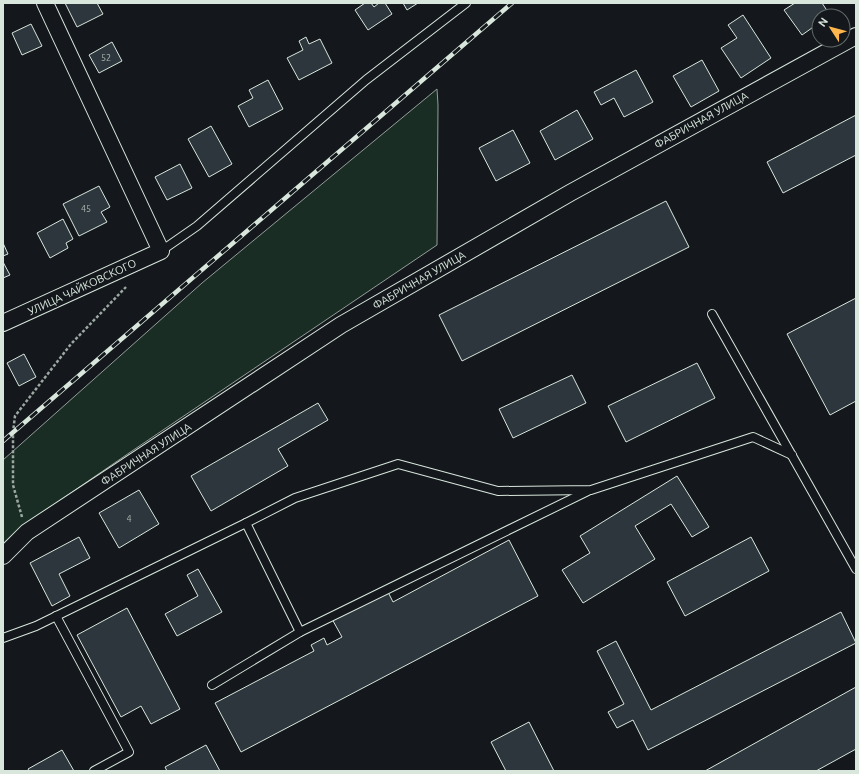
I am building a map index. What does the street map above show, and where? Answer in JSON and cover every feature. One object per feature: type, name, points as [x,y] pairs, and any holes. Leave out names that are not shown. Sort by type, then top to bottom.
[{"type":"street","points":[[45,3],[161,251]]},
{"type":"street","name":"ФАБРИЧНАЯ УЛИЦА","points":[[3,556],[27,532],[341,326],[570,193],[856,36]]},
{"type":"street","name":"УЛИЦА ЧАЙКОВСКОГО","points":[[3,323],[161,251]]},
{"type":"lane","points":[[161,251],[197,226],[366,80],[466,3]]},
{"type":"lane","points":[[712,314],[856,569]]},
{"type":"lane","points":[[212,684],[300,632],[591,490],[753,437],[792,455]]},
{"type":"lane","points":[[3,638],[36,626],[295,498],[398,464],[498,491],[591,490]]},
{"type":"lane","points":[[246,523],[300,632]]},
{"type":"lane","points":[[56,616],[129,752],[94,771]]},
{"type":"path","points":[[27,532],[13,485],[13,432],[15,416],[71,344],[129,284]]},
{"type":"green space","points":[[437,89],[437,245],[33,519],[3,546],[3,460],[202,283]]},
{"type":"building","points":[[65,3],[97,3],[103,14],[77,27]]},
{"type":"building","points":[[365,3],[371,3],[374,7],[379,3],[385,3],[392,14],[368,30],[355,10]]},
{"type":"building","points":[[403,3],[418,3],[407,10]]},
{"type":"building","points":[[795,3],[822,3],[825,8],[811,8],[811,29],[802,35],[784,10]]},
{"type":"building","points":[[743,15],[771,58],[741,78],[721,48],[737,38],[728,25]]},
{"type":"building","points":[[31,24],[42,46],[22,55],[12,33]]},
{"type":"building","points":[[306,37],[309,44],[320,39],[332,63],[299,80],[287,58],[303,50],[299,41]]},
{"type":"building","points":[[112,42],[122,61],[99,73],[89,55]]},
{"type":"building","points":[[702,60],[719,91],[691,107],[673,76]]},
{"type":"building","points":[[636,70],[653,102],[624,117],[614,98],[601,105],[594,92]]},
{"type":"building","points":[[268,80],[283,109],[249,127],[238,106],[253,98],[249,90]]},
{"type":"building","points":[[577,110],[593,139],[555,160],[540,131]]},
{"type":"building","points":[[856,115],[856,155],[783,193],[767,162]]},
{"type":"building","points":[[211,126],[232,164],[209,177],[188,139]]},
{"type":"building","points":[[513,130],[530,163],[496,181],[479,148]]},
{"type":"building","points":[[180,164],[192,188],[167,200],[155,177]]},
{"type":"building","points":[[99,186],[110,207],[101,212],[107,222],[79,236],[63,204]]},
{"type":"building","points":[[666,201],[689,247],[462,361],[439,315]]},
{"type":"building","points":[[63,219],[73,239],[66,243],[68,248],[50,258],[37,233]]},
{"type":"building","points":[[3,243],[8,254],[3,256]]},
{"type":"building","points":[[3,262],[10,275],[3,278]]},
{"type":"building","points":[[856,298],[856,401],[830,415],[787,334]]},
{"type":"building","points":[[24,354],[36,377],[19,386],[7,363]]},
{"type":"building","points":[[697,363],[715,398],[626,442],[608,406]]},
{"type":"building","points":[[572,375],[586,403],[513,438],[499,409]]},
{"type":"building","points":[[318,403],[328,420],[278,449],[288,466],[211,511],[191,476]]},
{"type":"building","points":[[677,476],[709,527],[692,537],[671,504],[635,526],[655,559],[583,603],[562,570],[590,553],[580,536]]},
{"type":"building","points":[[139,490],[159,524],[119,548],[99,513]]},
{"type":"building","points":[[79,537],[90,558],[59,574],[70,596],[52,606],[30,563]]},
{"type":"building","points":[[751,537],[769,571],[685,616],[667,582]]},
{"type":"building","points":[[509,540],[538,596],[241,752],[215,703],[314,651],[311,645],[324,638],[327,645],[342,637],[332,619],[387,590],[393,602]]},
{"type":"building","points":[[198,569],[222,612],[177,636],[165,614],[198,596],[187,575]]},
{"type":"building","points":[[127,608],[180,709],[151,724],[141,706],[121,717],[77,635]]},
{"type":"building","points":[[841,612],[856,643],[648,750],[633,720],[617,728],[608,712],[624,704],[597,651],[616,641],[651,710]]},
{"type":"building","points":[[856,687],[856,749],[816,771],[705,771]]},
{"type":"building","points":[[529,722],[554,771],[506,771],[491,742]]},
{"type":"building","points":[[206,745],[220,771],[167,771],[165,767]]},
{"type":"building","points":[[62,750],[74,771],[29,771],[28,769]]},
{"type":"railway","points":[[3,441],[512,3]]}]
